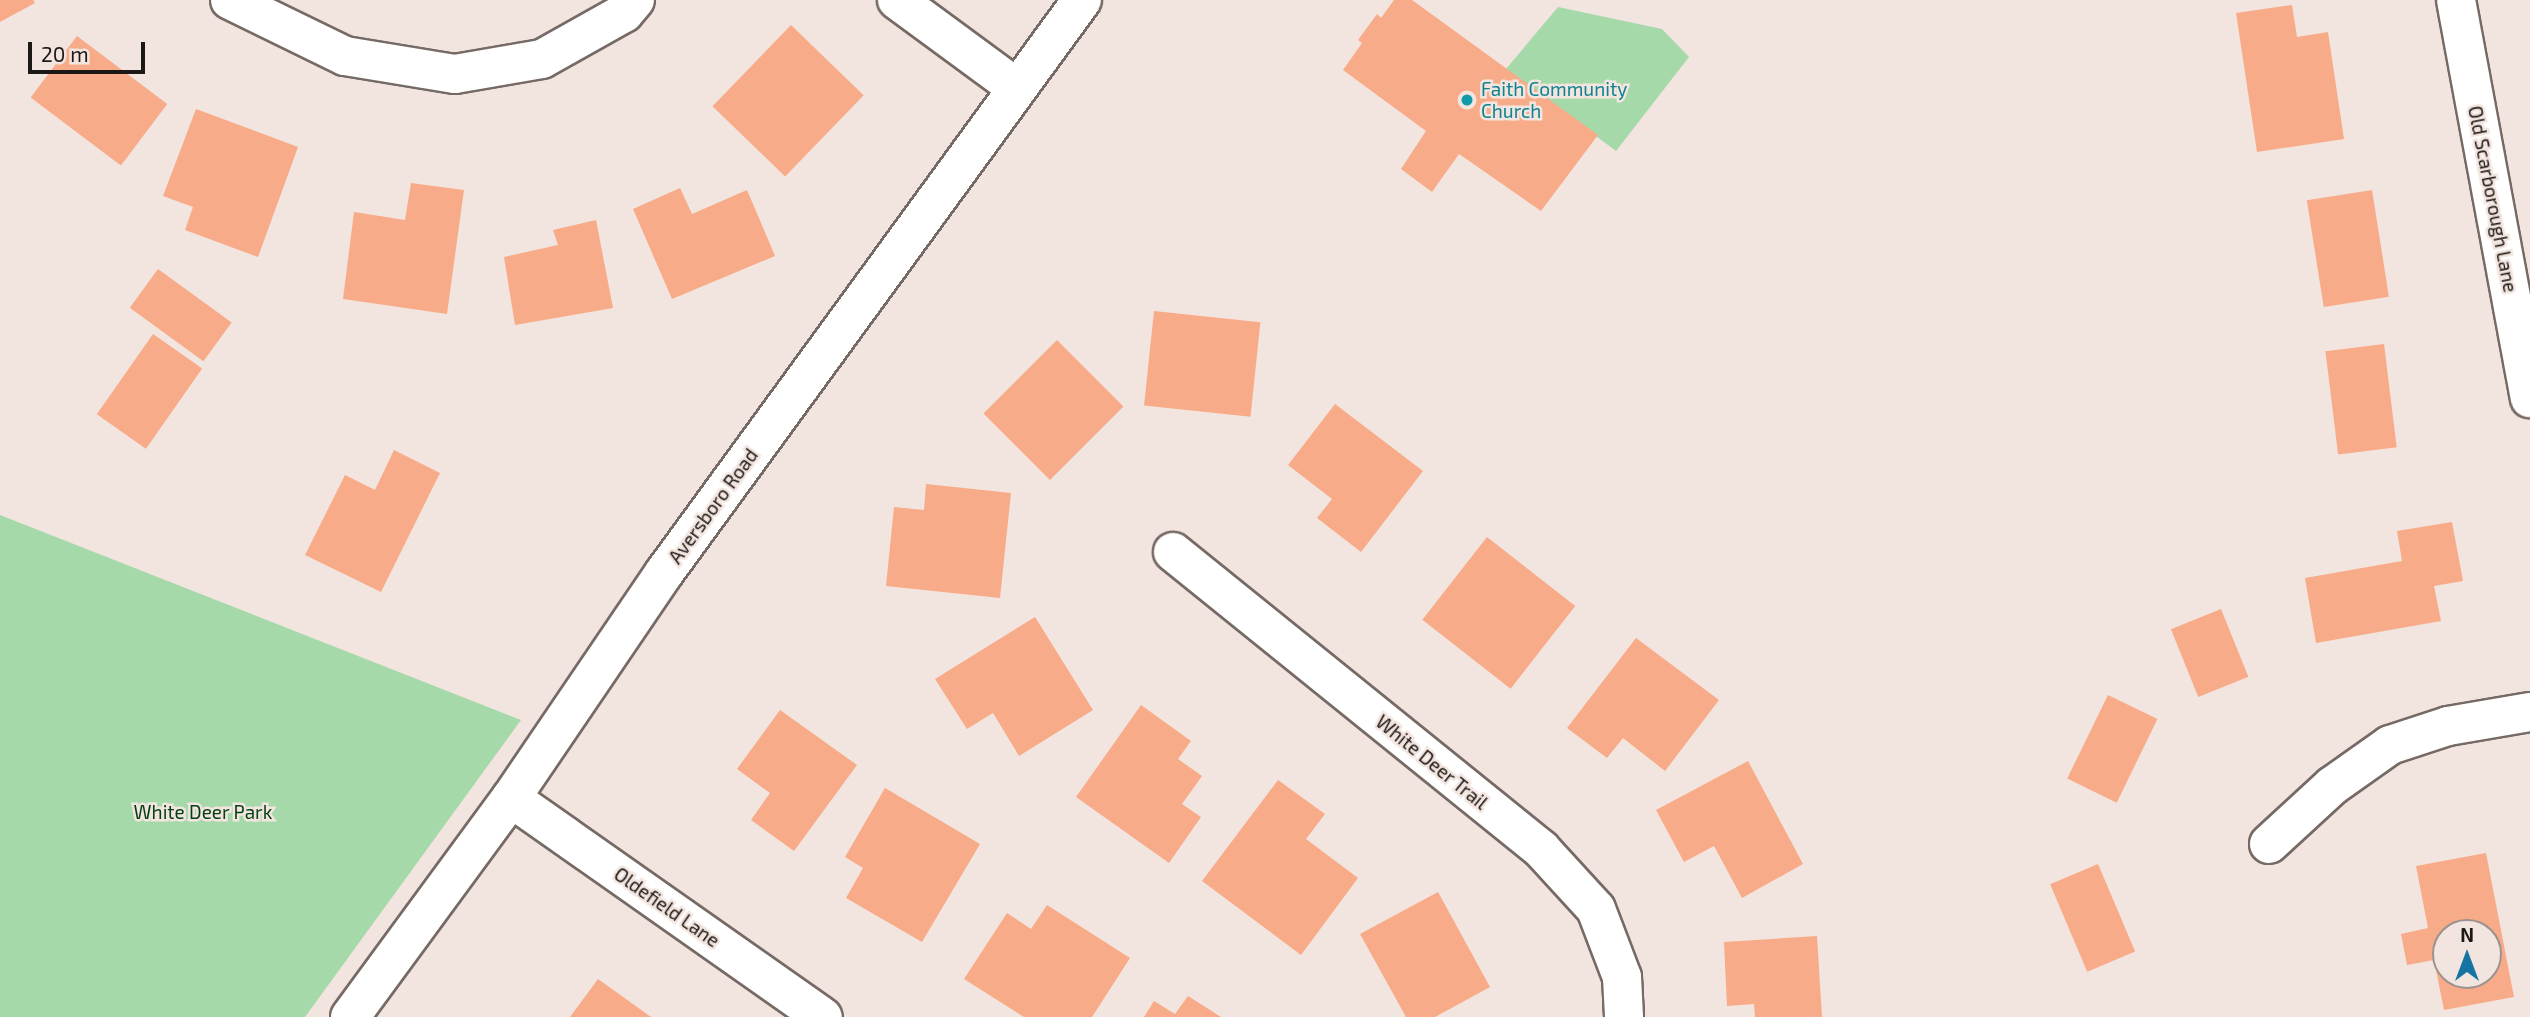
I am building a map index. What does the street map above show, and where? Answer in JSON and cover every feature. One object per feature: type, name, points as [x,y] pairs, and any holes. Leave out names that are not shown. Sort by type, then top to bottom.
[{"type":"street","points":[[230,0],[345,56],[455,74],[542,59],[624,13],[635,0]]},
{"type":"street","points":[[897,0],[1017,88]]},
{"type":"street","name":"Aversboro Road","points":[[350,1017],[511,798],[664,573],[1083,0]]},
{"type":"street","name":"Old Scarborough Lane","points":[[2456,0],[2530,398]]},
{"type":"street","name":"White Deer Trail","points":[[1172,552],[1541,849],[1597,909],[1622,977],[1624,1017]]},
{"type":"street","points":[[2269,844],[2332,786],[2390,745],[2448,726],[2530,712]]},
{"type":"street","name":"Oldefield Lane","points":[[511,798],[823,1017]]},
{"type":"green space","points":[[1558,7],[1662,29],[1689,57],[1616,151],[1506,69]]},
{"type":"green space","name":"White Deer Park","points":[[0,515],[521,720],[305,1017],[0,1017]]},
{"type":"building","points":[[0,0],[33,0],[35,3],[0,22]]},
{"type":"building","name":"Faith Community Church","points":[[1394,0],[1412,0],[1598,135],[1541,211],[1459,154],[1432,192],[1401,169],[1426,131],[1343,70],[1362,43],[1358,40],[1377,14],[1381,18]]},
{"type":"building","points":[[2292,5],[2297,37],[2328,32],[2344,139],[2257,152],[2236,13]]},
{"type":"building","points":[[791,25],[864,95],[785,176],[713,106]]},
{"type":"building","points":[[77,36],[167,104],[121,166],[31,97]]},
{"type":"building","points":[[196,109],[298,147],[258,257],[185,230],[193,207],[163,196]]},
{"type":"building","points":[[411,183],[464,190],[447,314],[343,299],[354,212],[405,220]]},
{"type":"building","points":[[680,188],[692,214],[747,190],[775,256],[672,299],[633,209]]},
{"type":"building","points":[[2372,190],[2389,297],[2324,307],[2307,200]]},
{"type":"building","points":[[596,220],[613,308],[515,325],[504,257],[558,245],[553,230]]},
{"type":"building","points":[[158,269],[232,322],[203,361],[130,308]]},
{"type":"building","points":[[1154,311],[1260,322],[1250,417],[1144,405]]},
{"type":"building","points":[[153,334],[202,368],[146,449],[97,414]]},
{"type":"building","points":[[1057,340],[1123,406],[1050,480],[983,414]]},
{"type":"building","points":[[2384,344],[2397,447],[2338,454],[2325,351]]},
{"type":"building","points":[[1335,404],[1423,471],[1361,552],[1317,518],[1332,499],[1288,465]]},
{"type":"building","points":[[394,450],[440,473],[381,592],[305,555],[345,475],[375,490]]},
{"type":"building","points":[[926,484],[1011,493],[1000,598],[886,586],[894,507],[924,510]]},
{"type":"building","points":[[2452,522],[2463,581],[2434,586],[2441,621],[2316,643],[2305,578],[2402,561],[2397,531]]},
{"type":"building","points":[[1487,537],[1575,606],[1511,689],[1422,620]]},
{"type":"building","points":[[2221,609],[2248,677],[2198,697],[2171,629]]},
{"type":"building","points":[[1035,617],[1093,710],[1019,756],[993,713],[967,729],[935,679]]},
{"type":"building","points":[[1636,638],[1719,700],[1665,771],[1623,738],[1607,758],[1567,728]]},
{"type":"building","points":[[2108,695],[2157,719],[2117,803],[2067,779]]},
{"type":"building","points":[[1141,705],[1191,741],[1178,759],[1202,776],[1182,804],[1201,817],[1169,863],[1076,797]]},
{"type":"building","points":[[780,710],[857,765],[794,851],[751,820],[770,793],[737,769]]},
{"type":"building","points":[[1748,761],[1803,864],[1742,898],[1714,846],[1684,862],[1656,810]]},
{"type":"building","points":[[1278,780],[1325,814],[1306,839],[1358,878],[1301,955],[1202,881]]},
{"type":"building","points":[[885,788],[980,844],[922,942],[846,898],[863,868],[845,857]]},
{"type":"building","points":[[2486,853],[2499,919],[2432,919],[2432,960],[2407,965],[2401,934],[2428,928],[2416,866]]},
{"type":"building","points":[[2098,864],[2135,951],[2087,972],[2050,884]]},
{"type":"building","points":[[1438,892],[1490,987],[1435,1017],[1406,1017],[1360,934]]},
{"type":"building","points":[[1047,905],[1130,958],[1092,1017],[1024,1017],[964,979],[1007,913],[1031,929]]},
{"type":"building","points":[[2502,935],[2514,997],[2444,1010],[2440,989],[2502,989]]},
{"type":"building","points":[[1817,936],[1822,1017],[1755,1017],[1754,1004],[1727,1006],[1724,942]]},
{"type":"building","points":[[598,979],[651,1017],[570,1017]]},
{"type":"building","points":[[1188,996],[1221,1017],[1144,1017],[1154,1001],[1175,1014]]},
{"type":"place","name":"Faith Community Church","points":[[1467,100]]}]
